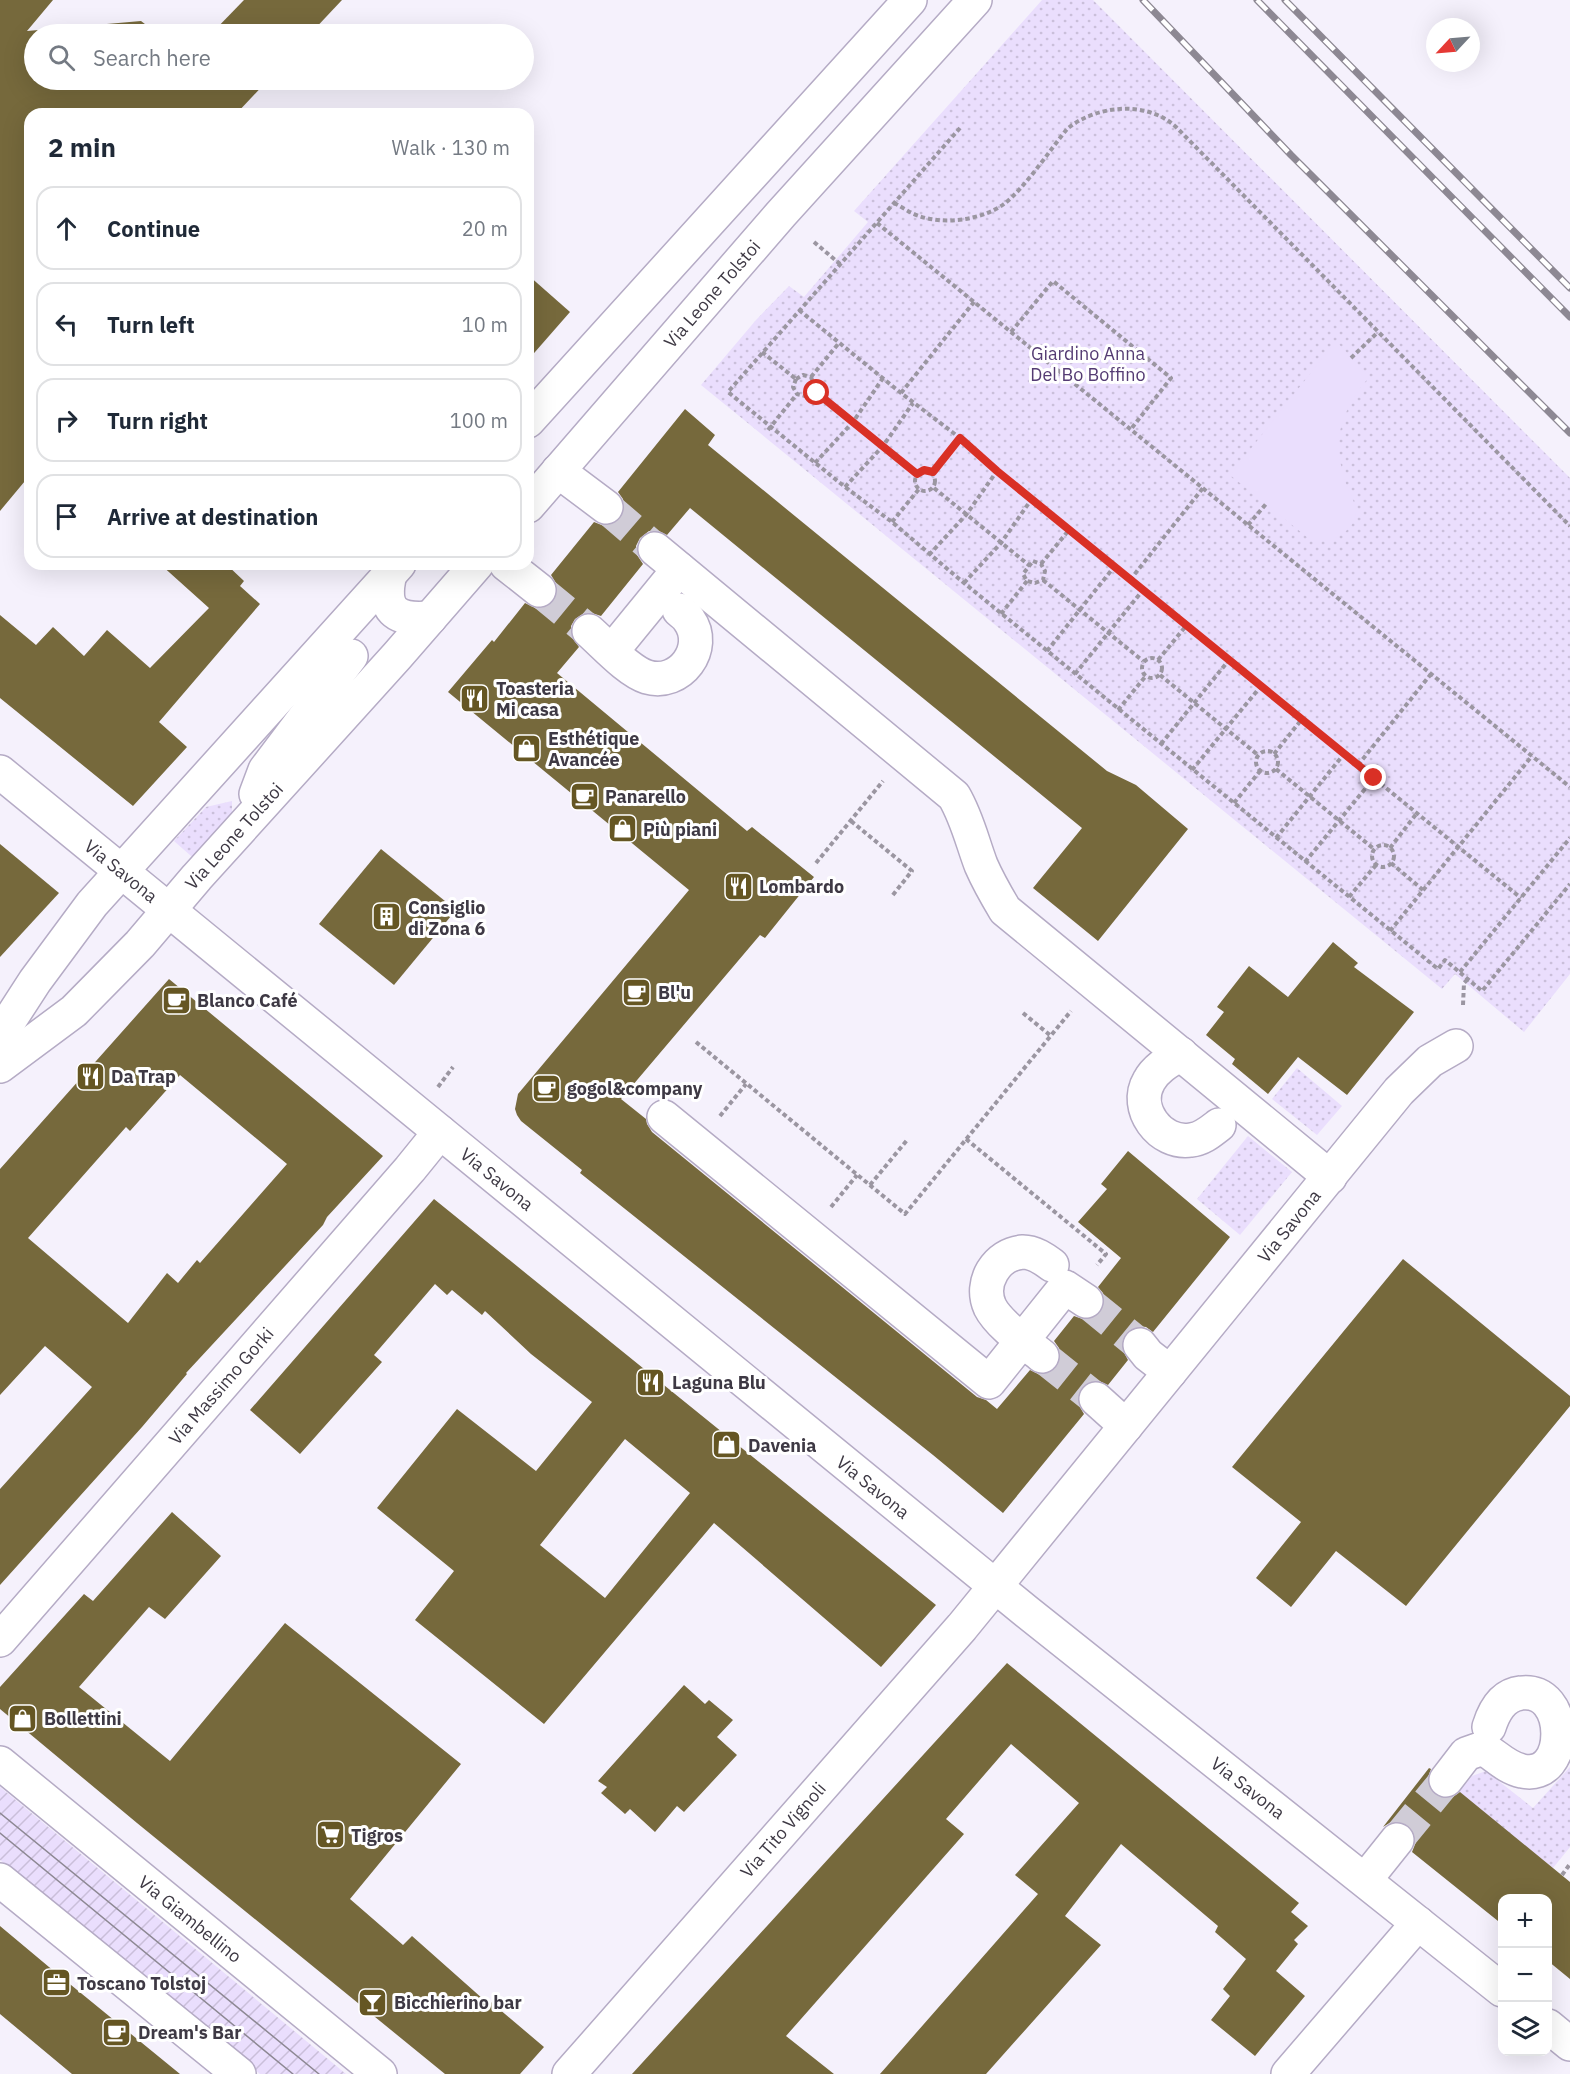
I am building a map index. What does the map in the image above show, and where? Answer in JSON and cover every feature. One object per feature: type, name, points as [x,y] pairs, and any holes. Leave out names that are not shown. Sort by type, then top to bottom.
[{"type":"street","points":[[534,414],[910,0]]},
{"type":"street","name":"Via Leone Tolstoi","points":[[534,499],[781,214],[975,0]]},
{"type":"street","points":[[864,49],[880,53],[889,60],[897,70],[900,84]]},
{"type":"street","points":[[558,471],[606,507]]},
{"type":"street","points":[[679,610],[689,619],[695,634],[695,650],[688,664],[676,674],[661,679],[646,677],[600,641],[667,559],[954,796],[965,814],[991,887],[1005,910],[1330,1177]]},
{"type":"street","points":[[0,1035],[35,981],[92,904],[393,570]]},
{"type":"street","points":[[394,570],[386,591],[390,605],[398,614],[411,619],[430,618]]},
{"type":"street","name":"Via Leone Tolstoi","points":[[0,1066],[74,1011],[140,944],[472,570]]},
{"type":"street","points":[[514,570],[539,590]]},
{"type":"street","points":[[202,781],[253,762],[351,656],[265,770],[243,826]]},
{"type":"street","name":"Via Savona","points":[[0,772],[960,1558],[1498,1986]]},
{"type":"street","name":"Via Savona","points":[[995,1585],[1399,1091],[1430,1061],[1456,1046]]},
{"type":"street","points":[[1181,1054],[1158,1068],[1148,1082],[1144,1098],[1147,1115],[1157,1130],[1172,1138],[1189,1141],[1205,1136],[1219,1125]]},
{"type":"street","points":[[664,1117],[989,1382],[1032,1348],[1065,1287],[1080,1298]]},
{"type":"street","name":"Via Massimo Gorki","points":[[0,1640],[440,1132]]},
{"type":"street","points":[[1032,1348],[991,1309],[986,1294],[988,1278],[996,1265],[1009,1256],[1024,1252],[1039,1256],[1052,1265]]},
{"type":"street","points":[[1140,1345],[1148,1355],[1170,1372]]},
{"type":"street","points":[[1096,1399],[1126,1426]]},
{"type":"street","name":"Via Tito Vignoli","points":[[569,2074],[954,1636],[995,1585]]},
{"type":"street","points":[[1446,1780],[1466,1755],[1483,1748],[1509,1767],[1524,1772],[1539,1771],[1553,1763],[1563,1752],[1568,1737],[1565,1704],[1533,1692],[1518,1693],[1504,1700],[1493,1712],[1489,1727]]},
{"type":"street","name":"Via Giambellino","points":[[0,1763],[380,2074]]},
{"type":"street","points":[[1365,1880],[1397,1840]]},
{"type":"street","points":[[0,1880],[239,2074]]},
{"type":"street","points":[[1288,2074],[1418,1923]]},
{"type":"path","points":[[894,203],[918,216],[934,219],[952,220],[992,211],[1013,196],[1067,129],[1078,120],[1092,113],[1111,109],[1159,114],[1176,127],[1570,526]]},
{"type":"path","points":[[960,128],[728,392],[770,428],[892,522],[1118,710],[1438,969],[1445,960],[1482,991],[1570,884]]},
{"type":"path","points":[[877,223],[1570,787]]},
{"type":"path","points":[[814,242],[840,264]]},
{"type":"path","points":[[1011,332],[1053,281],[1143,354],[1172,378],[1130,429]]},
{"type":"path","points":[[901,393],[974,302]]},
{"type":"path","points":[[799,310],[913,403],[960,438],[1031,500],[1521,898]]},
{"type":"path","points":[[1351,358],[1378,332]]},
{"type":"path","points":[[811,377],[839,343]]},
{"type":"path","points":[[762,352],[796,379]]},
{"type":"path","points":[[811,377],[803,375],[796,379],[793,387],[797,394],[805,396],[817,393]]},
{"type":"path","points":[[811,377],[817,393],[917,474]]},
{"type":"path","points":[[815,463],[853,422],[883,378]]},
{"type":"path","points":[[770,428],[797,394]]},
{"type":"path","points":[[845,487],[883,446],[913,403]]},
{"type":"path","points":[[933,472],[960,438]]},
{"type":"path","points":[[924,470],[933,472],[936,480],[934,488],[927,492],[919,489],[914,482],[917,474],[924,470]]},
{"type":"path","points":[[929,555],[966,514],[997,471]]},
{"type":"path","points":[[934,488],[1030,566]]},
{"type":"path","points":[[1130,580],[1203,488]]},
{"type":"path","points":[[892,522],[919,489]]},
{"type":"path","points":[[964,583],[1001,543],[1031,500]]},
{"type":"path","points":[[1248,525],[1266,504]]},
{"type":"path","points":[[1041,564],[1069,530]]},
{"type":"path","points":[[1033,561],[1041,564],[1045,571],[1042,580],[1035,583],[1027,581],[1023,574],[1030,566],[1033,561]]},
{"type":"path","points":[[1047,651],[1114,567]]},
{"type":"path","points":[[1042,580],[1143,661]]},
{"type":"path","points":[[1001,614],[1027,581]]},
{"type":"path","points":[[1076,674],[1143,590]]},
{"type":"path","points":[[1158,660],[1186,625]]},
{"type":"path","points":[[1150,657],[1158,660],[1162,667],[1160,675],[1152,680],[1145,677],[1141,669],[1143,661],[1150,657]]},
{"type":"path","points":[[1161,744],[1229,660]]},
{"type":"path","points":[[1358,765],[1431,674]]},
{"type":"path","points":[[1160,675],[1258,755]]},
{"type":"path","points":[[1118,710],[1145,677]]},
{"type":"path","points":[[1192,770],[1261,686]]},
{"type":"path","points":[[1274,753],[1302,719]]},
{"type":"path","points":[[1266,751],[1274,753],[1278,761],[1276,769],[1268,773],[1260,771],[1256,763],[1258,755],[1266,751]]},
{"type":"path","points":[[1276,838],[1344,754]]},
{"type":"path","points":[[816,863],[904,755]]},
{"type":"path","points":[[1390,931],[1532,756]]},
{"type":"path","points":[[1276,769],[1374,849]]},
{"type":"path","points":[[1234,804],[1260,771]]},
{"type":"path","points":[[1305,862],[1374,778]]},
{"type":"path","points":[[1390,848],[1417,813]]},
{"type":"path","points":[[851,821],[912,871],[892,896]]},
{"type":"path","points":[[1460,972],[1570,838]]},
{"type":"path","points":[[1382,845],[1390,848],[1394,855],[1391,863],[1384,867],[1376,865],[1371,858],[1374,849],[1382,845]]},
{"type":"path","points":[[1391,863],[1423,890]]},
{"type":"path","points":[[1349,897],[1376,865]]},
{"type":"path","points":[[1462,1005],[1464,983],[1468,979]]},
{"type":"path","points":[[696,1042],[905,1214],[1094,983]]},
{"type":"path","points":[[1023,1013],[1051,1036]]},
{"type":"path","points":[[438,1088],[453,1066]]},
{"type":"path","points":[[870,1185],[908,1139]]},
{"type":"path","points":[[966,1139],[1106,1254],[1080,1298]]},
{"type":"path","points":[[1562,1875],[1570,1864]]},
{"type":"green space","name":"Giardino Anna Del Bo Boffino","points":[[1042,0],[1093,0],[1570,478],[1570,974],[1524,1032],[1455,974],[1442,989],[701,385],[756,320],[789,286],[804,297],[868,222],[854,211]]},
{"type":"green space","points":[[1336,341],[1369,377],[1349,406],[1342,422],[1339,439],[1341,466],[1353,499],[1355,517],[1344,533],[1326,541],[1320,541],[1307,537],[1230,475]]},
{"type":"green space","points":[[232,801],[232,821],[199,863],[174,841],[206,807]]},
{"type":"green space","points":[[1297,1068],[1342,1106],[1317,1135],[1272,1099]]},
{"type":"green space","points":[[1248,1136],[1292,1172],[1240,1235],[1197,1199]]},
{"type":"green space","points":[[1570,1767],[1570,1847],[1553,1868],[1459,1792],[1472,1776],[1486,1771],[1533,1808]]},
{"type":"green space","points":[[0,1787],[346,2074],[260,2074],[0,1860]]},
{"type":"building","points":[[0,0],[53,0],[33,24],[24,24],[24,90],[259,90],[242,108],[24,108],[24,482],[0,511]]},
{"type":"building","points":[[244,0],[342,0],[319,24],[221,24]]},
{"type":"building","points":[[141,21],[145,24],[107,24]]},
{"type":"building","points":[[534,280],[570,312],[534,353]]},
{"type":"building","points":[[685,409],[715,435],[708,445],[1107,771],[1136,785],[1188,829],[1098,941],[1033,888],[1082,828],[690,508],[667,535],[659,531],[649,531],[640,538],[636,546],[637,555],[643,564],[601,616],[584,613],[575,619],[571,626],[571,636],[579,647],[557,673],[747,831],[752,827],[814,877],[765,938],[760,935],[621,1099],[646,1119],[652,1132],[977,1397],[986,1400],[997,1409],[1030,1370],[1040,1375],[1050,1373],[1056,1368],[1061,1358],[1059,1348],[1054,1341],[1074,1316],[1085,1320],[1095,1317],[1102,1311],[1105,1302],[1103,1293],[1098,1287],[1121,1258],[1078,1222],[1107,1189],[1101,1184],[1128,1151],[1230,1237],[1153,1332],[1146,1327],[1138,1326],[1128,1331],[1122,1339],[1121,1347],[1128,1360],[1108,1385],[1099,1381],[1091,1381],[1082,1387],[1078,1395],[1078,1404],[1084,1414],[1003,1513],[580,1173],[582,1170],[521,1121],[515,1109],[518,1094],[689,890],[448,692],[492,640],[494,642],[525,603],[537,609],[545,608],[553,602],[558,592],[551,575],[594,522],[604,526],[614,524],[621,519],[625,509],[623,499],[618,492]]},
{"type":"building","points":[[167,570],[232,570],[244,581],[240,586],[260,604],[159,722],[187,747],[133,806],[0,698],[0,615],[36,645],[53,627],[84,656],[107,630],[150,668],[209,608]]},
{"type":"building","points":[[0,844],[59,893],[0,957]]},
{"type":"building","name":"Consiglio di Zona 6","points":[[381,849],[456,910],[394,985],[319,924]]},
{"type":"building","points":[[1333,942],[1358,963],[1354,967],[1414,1012],[1347,1095],[1298,1057],[1268,1094],[1232,1064],[1235,1059],[1206,1035],[1224,1012],[1217,1007],[1249,966],[1288,997]]},
{"type":"building","points":[[169,979],[383,1156],[327,1217],[323,1225],[186,1373],[142,1427],[0,1585],[0,1489],[92,1387],[45,1346],[0,1395],[0,1169]],"holes":[[[180,1075],[287,1164],[200,1263],[197,1260],[178,1283],[167,1273],[128,1323],[28,1238],[126,1127],[130,1131]]]},
{"type":"building","points":[[434,1199],[936,1605],[881,1667],[714,1523],[544,1724],[415,1620],[454,1571],[377,1508],[457,1409],[536,1471],[592,1402],[531,1354],[485,1311],[482,1315],[452,1290],[447,1295],[435,1284],[374,1355],[382,1362],[300,1454],[250,1410]],"holes":[[[625,1439],[690,1493],[605,1598],[540,1545]]]},
{"type":"building","points":[[1403,1259],[1570,1396],[1570,1406],[1406,1606],[1336,1551],[1291,1607],[1256,1578],[1301,1522],[1232,1467]]},
{"type":"building","points":[[172,1512],[221,1556],[165,1619],[149,1607],[79,1687],[170,1761],[285,1623],[461,1764],[350,1899],[403,1945],[412,1936],[483,1999],[485,1997],[544,2047],[520,2074],[445,2074],[0,1709],[0,1687],[84,1594],[93,1601]]},
{"type":"building","points":[[1007,1663],[1299,1903],[1291,1912],[1308,1926],[1294,1940],[1298,1944],[1276,1971],[1305,1996],[1255,2056],[1211,2020],[1230,1996],[1223,1989],[1246,1959],[1215,1932],[1218,1926],[1121,1844],[1065,1916],[1101,1945],[986,2074],[880,2074],[1038,1894],[1015,1875],[1079,1803],[1011,1744],[946,1819],[964,1834],[786,2036],[834,2074],[632,2074]]},
{"type":"building","points":[[684,1685],[705,1704],[709,1700],[733,1720],[717,1737],[737,1755],[684,1812],[677,1806],[655,1832],[630,1809],[625,1814],[601,1793],[607,1787],[598,1781]]},
{"type":"building","points":[[1429,1768],[1431,1769],[1428,1777],[1429,1787],[1434,1794],[1444,1799],[1460,1792],[1570,1882],[1570,1979],[1552,1964],[1552,1894],[1498,1894],[1498,1921],[1412,1852],[1416,1842],[1409,1826],[1399,1821],[1391,1822],[1383,1827]]},
{"type":"building","points":[[0,1926],[180,2074],[72,2074],[0,2014]]},
{"type":"tunnel","points":[[606,507],[655,549]]},
{"type":"tunnel","points":[[539,590],[589,631]]},
{"type":"tunnel","points":[[1086,1301],[1140,1345]]},
{"type":"tunnel","points":[[1042,1356],[1096,1399]]},
{"type":"tunnel","points":[[1397,1840],[1446,1780]]},
{"type":"tram line","points":[[0,1813],[319,2074]]},
{"type":"tram line","points":[[0,1833],[293,2074]]},
{"type":"railway","points":[[1143,0],[1291,155],[1570,433]]},
{"type":"railway","points":[[1257,0],[1570,317]]},
{"type":"railway","points":[[1285,0],[1570,288]]},
{"type":"place","name":"Toasteria Mi casa","points":[[475,698]]},
{"type":"place","name":"Esthétique Avancée","points":[[527,748]]},
{"type":"place","name":"Panarello","points":[[584,796]]},
{"type":"place","name":"Più piani","points":[[622,829]]},
{"type":"place","name":"Lombardo","points":[[738,886]]},
{"type":"place","name":"Consiglio di Zona 6","points":[[387,917]]},
{"type":"place","name":"Bl'u","points":[[637,992]]},
{"type":"place","name":"Blanco Café","points":[[176,1000]]},
{"type":"place","name":"Da Trap","points":[[90,1076]]},
{"type":"place","name":"gogol&company","points":[[546,1088]]},
{"type":"place","name":"Laguna Blu","points":[[651,1382]]},
{"type":"place","name":"Davenia","points":[[727,1445]]},
{"type":"place","name":"Bollettini","points":[[23,1718]]},
{"type":"place","name":"Tigros","points":[[330,1835]]},
{"type":"place","name":"Toscano Tolstoj","points":[[56,1983]]},
{"type":"place","name":"Bicchierino bar","points":[[373,2002]]},
{"type":"place","name":"Dream's Bar","points":[[117,2032]]},
{"type":"route","points":[[817,393],[917,474],[924,470],[933,472],[960,438],[997,471],[1374,778]]}]
